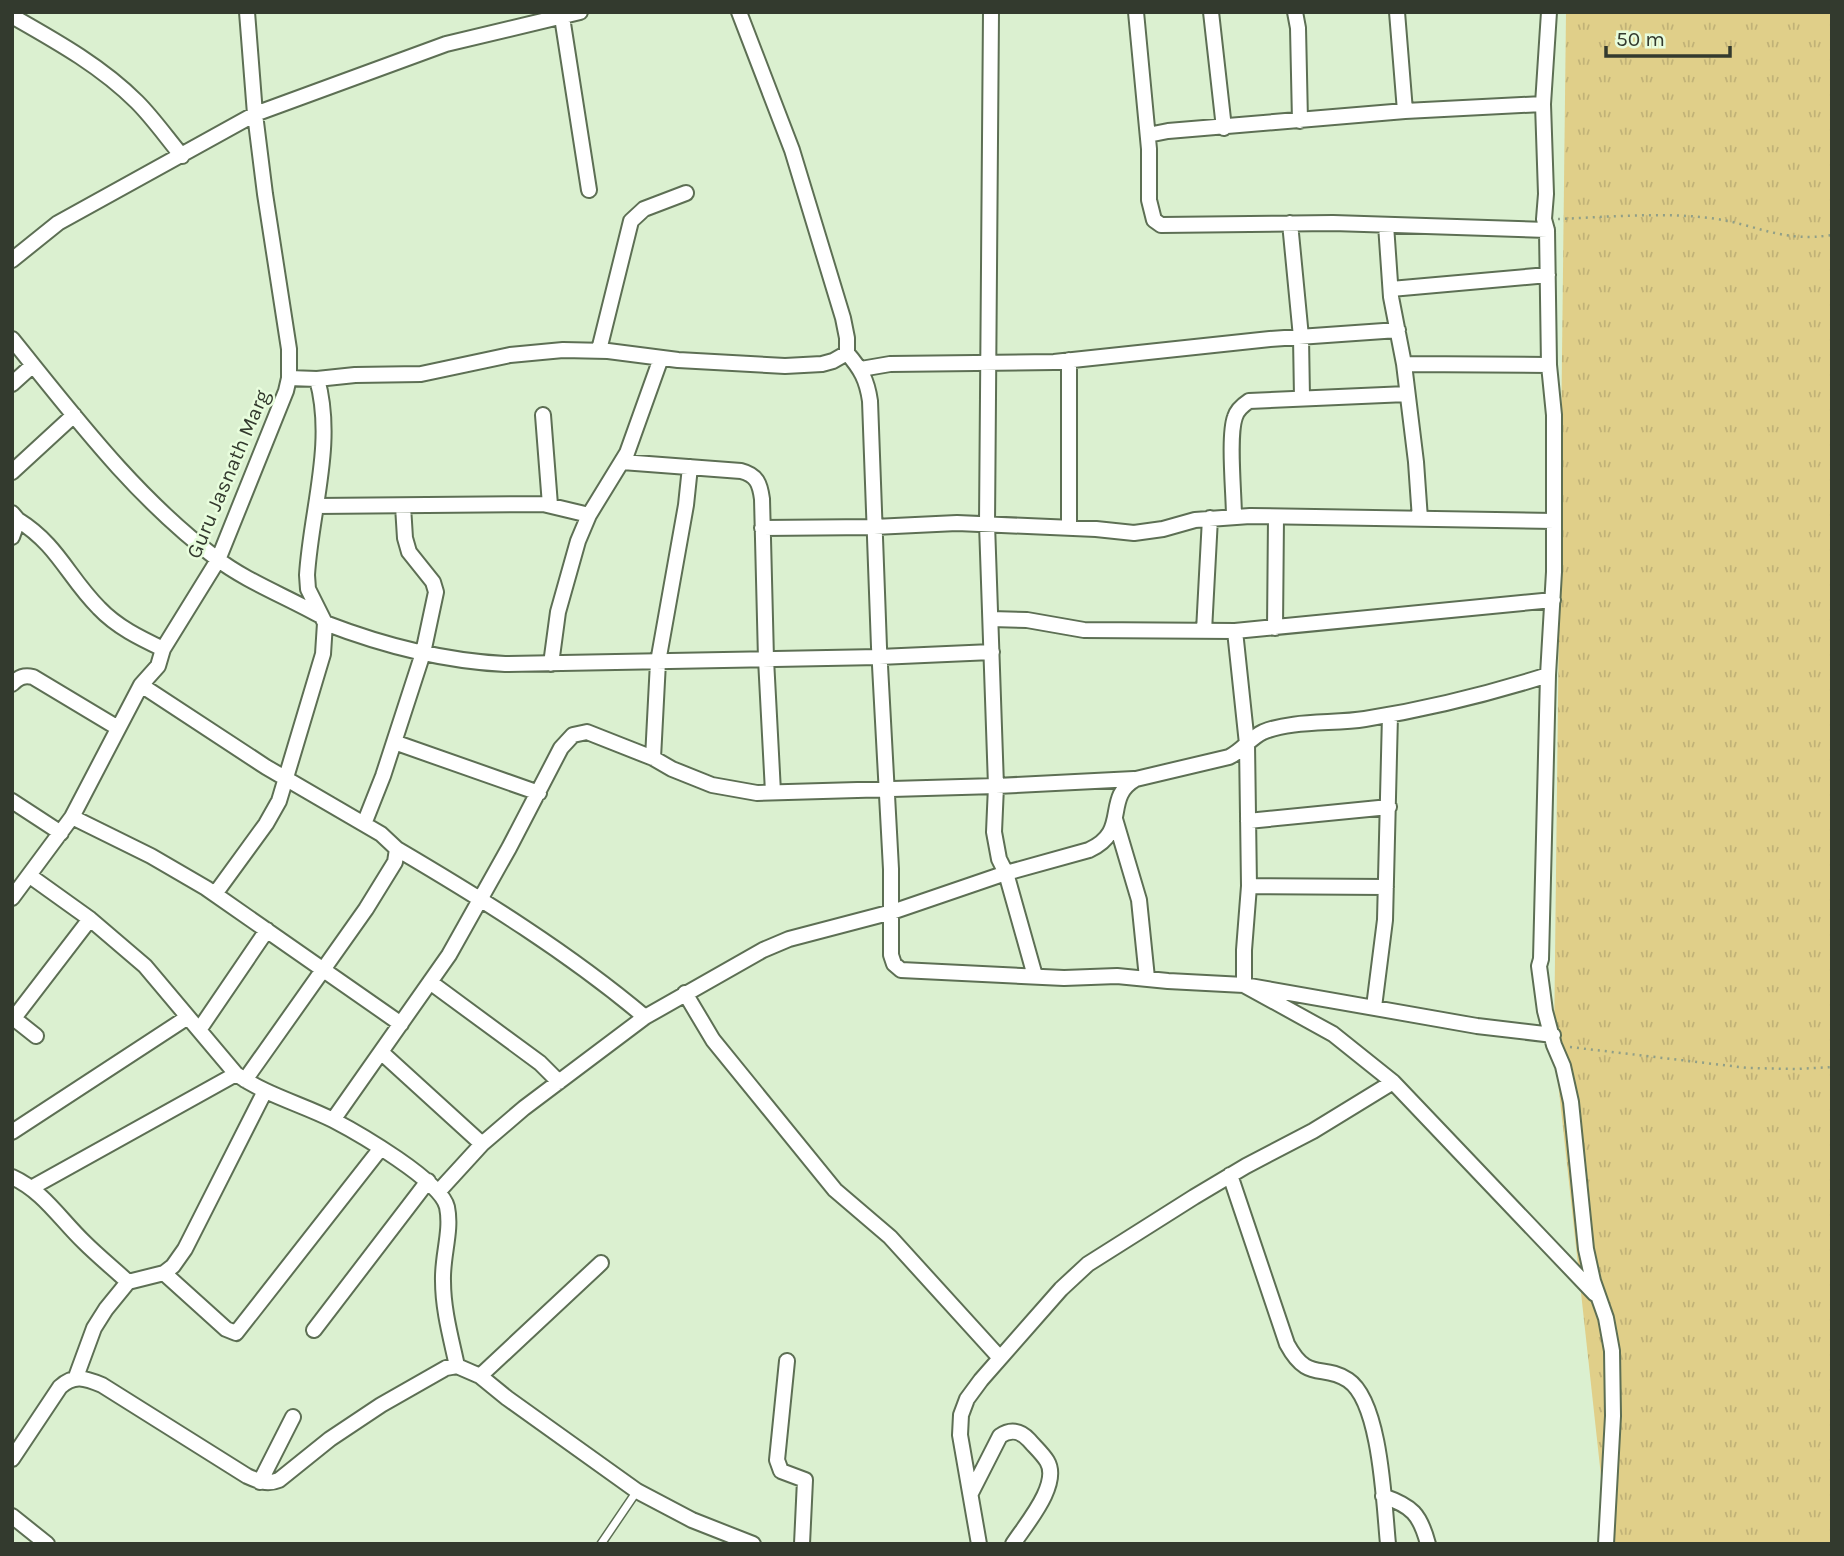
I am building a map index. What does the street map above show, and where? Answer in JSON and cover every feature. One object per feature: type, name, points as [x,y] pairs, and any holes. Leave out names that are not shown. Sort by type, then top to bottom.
[{"type":"street","name":"Guru Jasnath Marg","points":[[12,898],[72,817],[141,685],[158,666],[163,649],[218,560],[281,408],[289,378],[289,349],[284,310],[255,114],[247,12]]},
{"type":"street","points":[[12,260],[58,223],[255,114],[433,48],[580,12]]},
{"type":"street","points":[[739,12],[792,150],[843,318],[848,338],[847,353],[862,369],[867,382],[887,788],[891,955],[894,964],[901,970],[1063,978],[1101,975],[1244,985],[1554,1040]]},
{"type":"street","points":[[991,12],[987,524],[996,786],[994,832],[999,859],[1006,873],[1035,976]]},
{"type":"street","points":[[1136,12],[1148,135],[1149,200],[1154,220],[1161,225],[1545,225]]},
{"type":"street","points":[[1211,12],[1224,128]]},
{"type":"street","points":[[1295,12],[1298,28],[1300,121]]},
{"type":"street","points":[[1397,12],[1405,111]]},
{"type":"street","points":[[1549,12],[1543,104],[1549,365],[1554,415],[1554,521],[1539,965],[1545,1010],[1568,1084],[1586,1249],[1593,1281],[1601,1300],[1612,1360],[1612,1440],[1606,1544]]},
{"type":"street","points":[[12,16],[88,61],[118,85],[138,103],[182,156]]},
{"type":"street","points":[[562,17],[589,190]]},
{"type":"street","points":[[1148,135],[1405,111],[1543,104]]},
{"type":"street","points":[[599,350],[631,221],[644,209],[686,193]]},
{"type":"street","points":[[1290,223],[1301,337],[1302,398]]},
{"type":"street","points":[[1386,225],[1391,289],[1404,364],[1416,462],[1420,519]]},
{"type":"street","points":[[1391,289],[1548,275]]},
{"type":"street","points":[[862,369],[890,364],[1069,360],[1398,330]]},
{"type":"street","points":[[12,339],[103,452],[148,500],[218,560],[323,619],[375,642],[423,653],[490,663],[551,664],[992,652]]},
{"type":"street","points":[[289,378],[421,374],[510,355],[563,350],[599,350],[661,358],[785,366],[822,365],[847,353]]},
{"type":"street","points":[[551,664],[558,612],[569,568],[589,515],[622,462],[661,358]]},
{"type":"street","points":[[1069,360],[1069,527]]},
{"type":"street","points":[[1404,364],[1549,365]]},
{"type":"street","points":[[12,384],[33,365]]},
{"type":"street","points":[[215,894],[266,824],[279,801],[324,654],[323,619],[308,589],[309,553],[323,445],[323,410],[317,379]]},
{"type":"street","points":[[1234,517],[1235,417],[1249,401],[1407,394]]},
{"type":"street","points":[[12,471],[75,415]]},
{"type":"street","points":[[542,415],[550,505]]},
{"type":"street","points":[[622,462],[750,473],[757,479],[761,490],[773,792]]},
{"type":"street","points":[[653,758],[658,662],[688,496],[690,467]]},
{"type":"street","points":[[316,506],[511,503],[550,505],[589,515]]},
{"type":"street","points":[[364,824],[423,653],[436,592],[433,582],[409,552],[405,538],[403,506]]},
{"type":"street","points":[[12,537],[15,517],[38,532],[51,545],[86,594],[107,615],[129,632],[163,649]]},
{"type":"street","points":[[762,528],[957,523],[1069,527],[1134,533],[1210,518],[1234,517],[1554,521]]},
{"type":"street","points":[[1275,628],[1276,517]]},
{"type":"street","points":[[1204,631],[1210,518]]},
{"type":"street","points":[[991,620],[1027,620],[1084,630],[1236,631],[1553,600]]},
{"type":"street","points":[[1236,631],[1247,744],[1249,886],[1244,985]]},
{"type":"street","points":[[333,1120],[449,955],[561,748],[573,735],[587,732],[712,785],[757,793],[1136,779],[1229,757],[1261,733],[1280,727],[1390,715],[1507,688],[1548,675]]},
{"type":"street","points":[[12,684],[18,678],[33,677],[118,728]]},
{"type":"street","points":[[141,685],[211,732],[382,834],[397,849],[595,976],[645,1017]]},
{"type":"street","points":[[1374,1007],[1385,920],[1390,715]]},
{"type":"street","points":[[394,742],[538,793]]},
{"type":"street","points":[[314,1330],[433,1186],[559,1082],[645,1017],[763,950],[789,939],[892,912],[1006,873],[1101,845],[1113,829],[1121,791],[1136,779]]},
{"type":"street","points":[[12,801],[61,833]]},
{"type":"street","points":[[1248,821],[1389,807]]},
{"type":"street","points":[[72,817],[152,856],[215,894],[401,1024]]},
{"type":"street","points":[[1115,818],[1139,900],[1147,978]]},
{"type":"street","points":[[31,1188],[241,1077],[272,1045],[366,909],[395,862],[397,849]]},
{"type":"street","points":[[30,876],[90,919],[145,966],[241,1077],[265,1091],[333,1120],[381,1148],[433,1186],[446,1203],[449,1221],[443,1280],[446,1314],[457,1366]]},
{"type":"street","points":[[1249,886],[1386,887]]},
{"type":"street","points":[[36,1036],[13,1018],[90,919]]},
{"type":"street","points":[[199,1030],[267,930]]},
{"type":"street","points":[[430,982],[540,1063],[559,1082]]},
{"type":"street","points":[[1244,985],[1333,1034],[1393,1082],[1601,1300]]},
{"type":"street","points":[[685,993],[713,1040],[835,1190],[890,1237],[1000,1358]]},
{"type":"street","points":[[12,1132],[188,1017]]},
{"type":"street","points":[[381,1052],[482,1144]]},
{"type":"street","points":[[979,1544],[960,1435],[961,1415],[967,1399],[1061,1289],[1088,1264],[1230,1175],[1313,1131],[1393,1082]]},
{"type":"street","points":[[76,1377],[94,1328],[128,1282],[164,1273],[186,1249],[265,1091]]},
{"type":"street","points":[[164,1273],[226,1329],[236,1333],[381,1148]]},
{"type":"street","points":[[1230,1175],[1293,1356],[1302,1365],[1313,1370],[1344,1377],[1355,1385],[1366,1401],[1374,1427],[1388,1544]]},
{"type":"street","points":[[12,1177],[31,1188],[50,1205],[83,1242],[128,1282]]},
{"type":"street","points":[[480,1376],[601,1263]]},
{"type":"street","points":[[787,1361],[777,1460],[781,1471],[805,1480],[802,1544]]},
{"type":"street","points":[[12,1459],[17,1440],[60,1387],[76,1377],[102,1385],[247,1476],[271,1484],[330,1439],[381,1405],[446,1368],[457,1366],[480,1376],[637,1491],[692,1520],[752,1544]]},
{"type":"street","points":[[260,1482],[293,1417]]},
{"type":"street","points":[[971,1493],[1000,1436],[1007,1431],[1025,1436],[1047,1461],[1051,1474],[1048,1486],[1013,1544]]},
{"type":"street","points":[[1383,1496],[1399,1502],[1419,1517],[1428,1544]]},
{"type":"street","points":[[12,1516],[47,1544]]},
{"type":"lane","points":[[601,1544],[637,1491]]},
{"type":"path","points":[[1545,225],[1684,216],[1713,219],[1792,238],[1811,239],[1832,235]]},
{"type":"path","points":[[1554,1040],[1748,1068],[1832,1067]]},
{"type":"green space","points":[[1566,12],[1832,12],[1832,1544],[1610,1544],[1607,1531],[1554,1045]]}]
